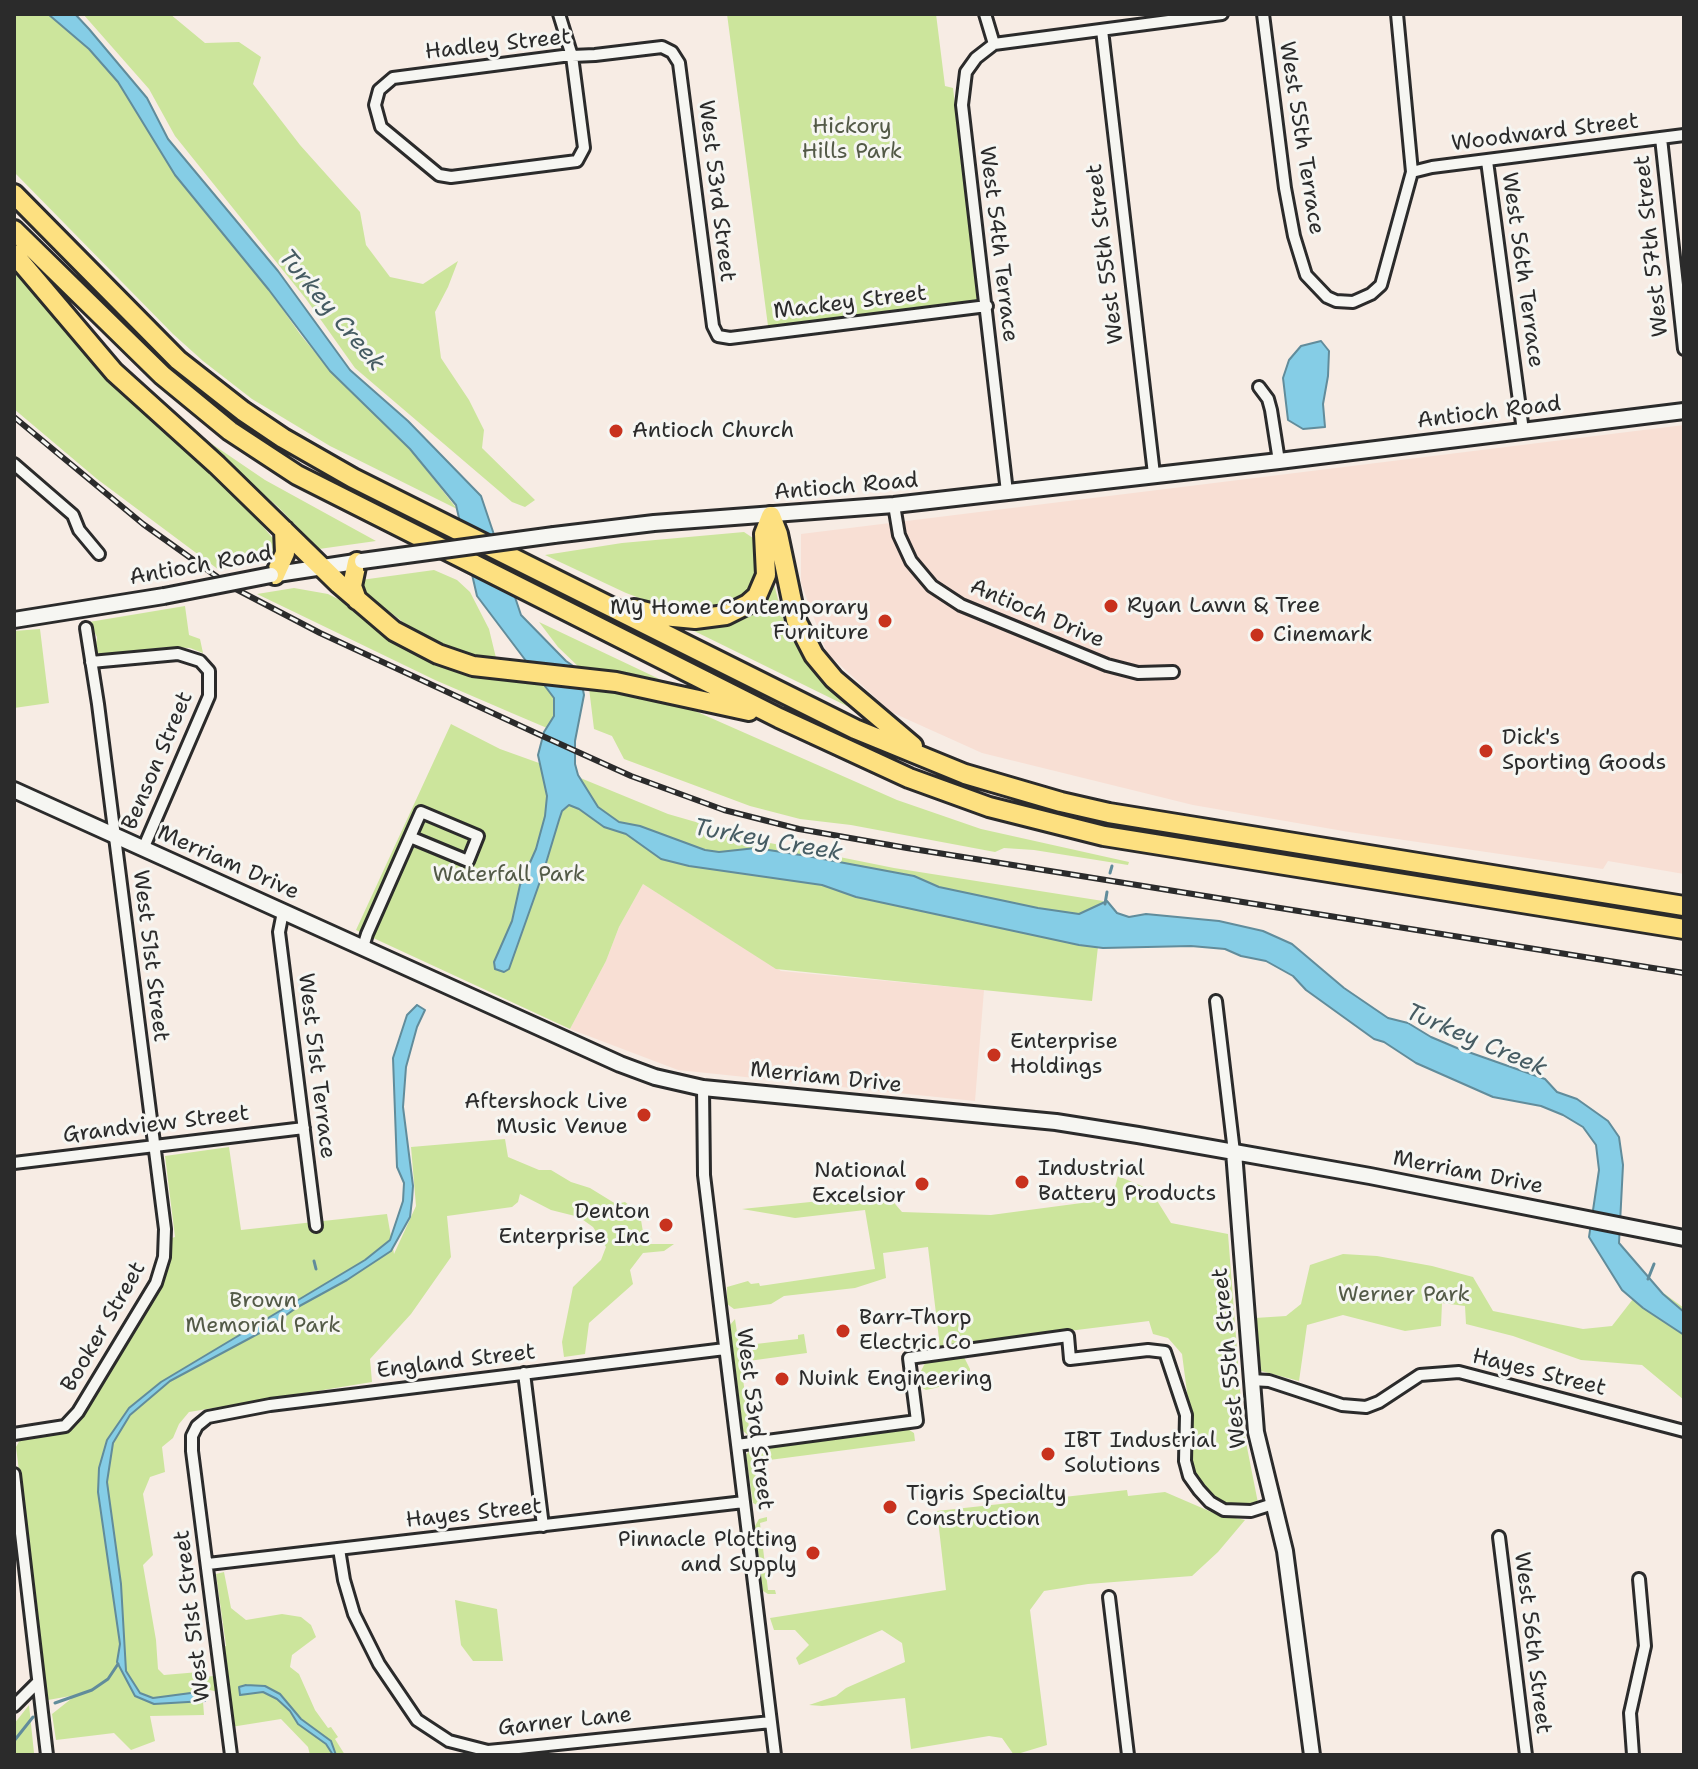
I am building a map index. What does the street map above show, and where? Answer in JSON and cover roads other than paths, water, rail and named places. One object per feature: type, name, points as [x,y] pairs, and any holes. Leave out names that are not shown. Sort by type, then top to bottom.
[{"type":"highway","points":[[14,194],[178,360],[243,411],[314,457],[855,729],[931,761],[1001,785],[1109,813],[1684,906]]},
{"type":"highway","points":[[14,230],[162,375],[201,409],[286,468],[864,759],[962,798],[1104,836],[1684,929]]},
{"type":"highway","points":[[14,254],[114,372],[394,631],[455,660],[491,669],[638,686],[779,718]]},
{"type":"highway","points":[[600,600],[682,619],[712,618],[736,611],[757,596],[762,586],[766,575],[764,534],[771,516]]},
{"type":"highway","points":[[771,516],[778,534],[796,620],[814,655],[851,695],[931,761]]},
{"type":"highway","points":[[273,575],[285,553],[284,530]]},
{"type":"highway","points":[[357,600],[352,586],[360,562]]},
{"type":"main road","name":"Antioch Road","points":[[14,620],[322,567],[554,535],[654,523],[894,505],[1684,411]]},
{"type":"main road","name":"Merriam Drive","points":[[14,790],[620,1064],[655,1077],[703,1088],[1056,1122],[1234,1152],[1684,1238]]},
{"type":"main road","name":"West 55th Street","points":[[1234,1152],[1256,1432],[1285,1551],[1312,1755]]},
{"type":"street","points":[[559,14],[572,56]]},
{"type":"street","points":[[985,14],[994,44],[1222,14]]},
{"type":"street","name":"West 55th Terrace","points":[[1263,14],[1285,188],[1294,236],[1311,283],[1336,301],[1353,302],[1371,294],[1381,285],[1412,172]]},
{"type":"street","points":[[1397,14],[1412,172]]},
{"type":"street","name":"West 55th Street","points":[[1102,30],[1154,474]]},
{"type":"street","name":"West 54th Terrace","points":[[994,44],[976,58],[966,72],[962,105],[1007,492]]},
{"type":"street","name":"Hadley Street","points":[[572,56],[584,148],[577,161],[451,177],[439,175],[381,127],[375,105],[379,90],[393,78],[572,56],[662,47],[672,52]]},
{"type":"street","name":"West 53rd Street","points":[[672,52],[679,63],[713,326],[718,336]]},
{"type":"street","name":"Woodward Street","points":[[1412,172],[1684,135]]},
{"type":"street","name":"West 57th Street","points":[[1661,138],[1680,274],[1684,349]]},
{"type":"street","name":"West 56th Terrace","points":[[1487,161],[1523,431]]},
{"type":"street","name":"Mackey Street","points":[[718,336],[730,338],[987,306]]},
{"type":"street","points":[[1259,387],[1268,399],[1271,410],[1279,461]]},
{"type":"street","points":[[14,464],[73,515],[79,530],[99,554]]},
{"type":"street","name":"Antioch Drive","points":[[894,505],[899,535],[911,561],[932,586],[956,602],[1107,665],[1138,673],[1173,672]]},
{"type":"street","name":"West 51st Street","points":[[86,628],[166,1242]]},
{"type":"street","name":"Benson Street","points":[[91,662],[178,654],[200,661],[209,671],[209,696],[143,849]]},
{"type":"street","points":[[363,947],[410,837],[421,812],[478,836],[468,861],[410,837]]},
{"type":"street","name":"West 51st Terrace","points":[[283,912],[279,932],[316,1226]]},
{"type":"street","name":"West 55th Street","points":[[1216,1001],[1234,1152]]},
{"type":"street","name":"West 53rd Street","points":[[703,1088],[704,1175],[775,1755]]},
{"type":"street","name":"Grandview Street","points":[[14,1163],[304,1128]]},
{"type":"street","name":"Booker Street","points":[[14,1434],[65,1426],[78,1412],[156,1283],[162,1269],[166,1242]]},
{"type":"street","points":[[737,1445],[917,1421],[909,1358],[1068,1336],[1070,1359],[1148,1350],[1165,1352],[1186,1415],[1185,1461],[1189,1476],[1210,1502],[1224,1510],[1251,1511],[1273,1504]]},
{"type":"street","name":"England Street","points":[[197,1426],[208,1417],[254,1408],[725,1349]]},
{"type":"street","name":"Hayes Street","points":[[1251,1380],[1269,1381],[1342,1405],[1366,1407],[1420,1375],[1459,1372],[1684,1431]]},
{"type":"street","points":[[524,1373],[543,1526]]},
{"type":"street","name":"West 51st Street","points":[[197,1426],[192,1436],[192,1451],[231,1755]]},
{"type":"street","points":[[14,1474],[47,1755]]},
{"type":"street","name":"Hayes Street","points":[[208,1564],[744,1502]]},
{"type":"street","name":"West 56th Street","points":[[1499,1537],[1526,1755]]},
{"type":"street","name":"Garner Lane","points":[[339,1549],[354,1614],[379,1664],[417,1720],[449,1741],[488,1751],[771,1722]]},
{"type":"street","points":[[1633,1755],[1630,1713],[1645,1646],[1639,1579]]},
{"type":"street","points":[[1109,1597],[1128,1755]]},
{"type":"street","points":[[14,1706],[38,1682]]},
{"type":"water","points":[[48,14],[75,14],[89,29],[147,98],[168,139],[278,271],[350,370],[408,421],[481,496],[521,615],[566,661],[579,670],[584,695],[575,741],[575,764],[578,775],[598,807],[619,822],[640,826],[705,850],[719,852],[756,848],[807,856],[914,876],[939,887],[1079,914],[1107,901],[1117,913],[1129,917],[1146,914],[1219,921],[1263,931],[1292,944],[1344,988],[1388,1018],[1408,1023],[1457,1048],[1545,1079],[1557,1092],[1577,1099],[1608,1121],[1619,1137],[1623,1165],[1619,1243],[1663,1294],[1684,1312],[1684,1335],[1622,1290],[1589,1237],[1599,1170],[1596,1145],[1583,1127],[1541,1106],[1493,1097],[1416,1063],[1374,1039],[1306,990],[1293,976],[1266,961],[1225,949],[1191,946],[1103,948],[1079,945],[856,897],[822,885],[689,866],[661,859],[626,834],[604,827],[569,805],[562,811],[509,969],[504,972],[495,969],[494,962],[512,921],[520,885],[536,849],[545,816],[547,796],[538,755],[544,732],[554,716],[554,698],[477,596],[456,505],[410,449],[330,371],[175,175],[118,82],[89,49]]},
{"type":"water","points":[[1321,341],[1329,351],[1323,404],[1325,427],[1303,429],[1288,420],[1283,378],[1289,360],[1301,346]]},
{"type":"water","points":[[417,1005],[425,1010],[406,1067],[403,1107],[412,1200],[410,1217],[391,1251],[267,1329],[170,1381],[130,1415],[113,1443],[107,1482],[121,1584],[126,1671],[140,1693],[153,1698],[206,1691],[205,1701],[154,1704],[135,1696],[117,1662],[120,1644],[98,1492],[99,1468],[107,1440],[129,1408],[161,1382],[365,1260],[390,1240],[403,1201],[404,1183],[397,1167],[393,1058],[407,1015]]},
{"type":"water","points":[[265,1686],[280,1694],[301,1719],[331,1741],[336,1755],[298,1724],[277,1699],[263,1692],[240,1695],[239,1687]]},
{"type":"waterway","points":[[1110,873],[1112,866]]},
{"type":"waterway","points":[[1105,904],[1107,892]]},
{"type":"waterway","points":[[314,1261],[316,1269]]},
{"type":"waterway","points":[[1648,1279],[1654,1264]]},
{"type":"waterway","points":[[55,1703],[92,1690],[108,1679],[118,1664]]},
{"type":"waterway","points":[[14,1741],[33,1717]]},
{"type":"railway","points":[[14,417],[143,524],[230,586],[320,633],[538,734],[631,776],[724,810],[799,829],[907,848],[1684,973]]},
{"type":"place","name":"Antioch Church","points":[[616,431]]},
{"type":"place","name":"Ryan Lawn & Tree","points":[[1111,606]]},
{"type":"place","name":"My Home Contemporary Furniture","points":[[885,621]]},
{"type":"place","name":"Cinemark","points":[[1257,635]]},
{"type":"place","name":"Dick's Sporting Goods","points":[[1486,751]]},
{"type":"place","name":"Enterprise Holdings","points":[[994,1055]]},
{"type":"place","name":"Aftershock Live Music Venue","points":[[644,1115]]},
{"type":"place","name":"Industrial Battery Products","points":[[1022,1182]]},
{"type":"place","name":"National Excelsior","points":[[922,1184]]},
{"type":"place","name":"Denton Enterprise Inc","points":[[666,1225]]},
{"type":"place","name":"Barr-Thorp Electric Co","points":[[843,1331]]},
{"type":"place","name":"Nuink Engineering","points":[[782,1379]]},
{"type":"place","name":"IBT Industrial Solutions","points":[[1048,1454]]},
{"type":"place","name":"Tigris Specialty Construction","points":[[890,1507]]},
{"type":"place","name":"Pinnacle Plotting and Supply","points":[[813,1553]]},
{"type":"park label","name":"Hickory Hills Park","points":[[852,140]]},
{"type":"park label","name":"Waterfall Park","points":[[509,875]]},
{"type":"park label","name":"Werner Park","points":[[1404,1295]]},
{"type":"park label","name":"Brown Memorial Park","points":[[263,1314]]},
{"type":"water label","name":"Turkey Creek","points":[[331,311]]},
{"type":"water label","name":"Turkey Creek","points":[[768,841]]},
{"type":"water label","name":"Turkey Creek","points":[[1476,1041]]}]
